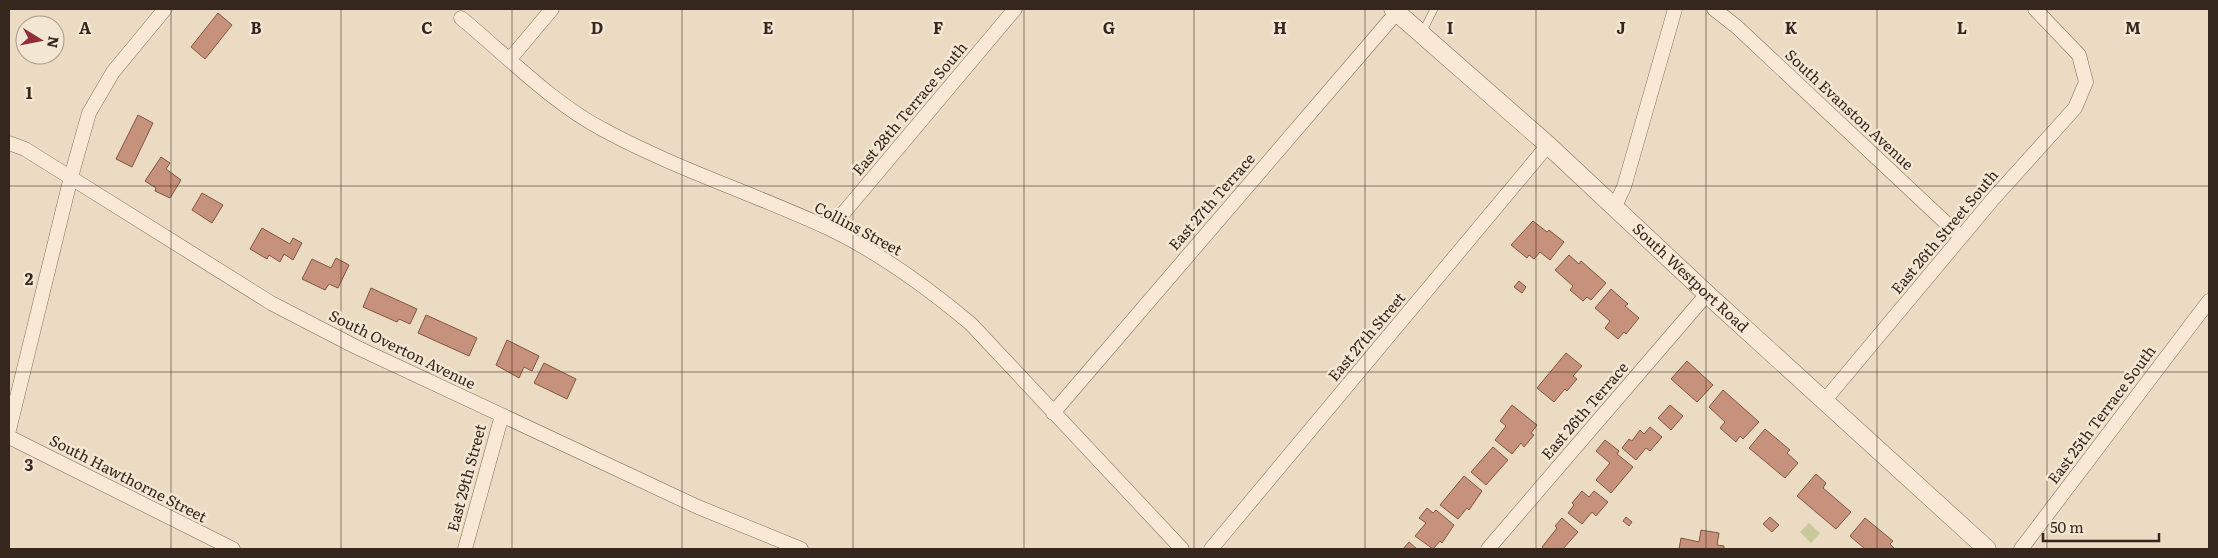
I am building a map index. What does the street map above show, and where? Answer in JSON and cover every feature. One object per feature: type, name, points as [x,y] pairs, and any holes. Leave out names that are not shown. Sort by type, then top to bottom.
[{"type":"street","points":[[9,430],[70,177],[89,113],[112,72],[165,9]]},
{"type":"street","points":[[510,59],[552,9]]},
{"type":"street","name":"East 28th Terrace South","points":[[830,229],[1015,9]]},
{"type":"street","points":[[1614,208],[1624,187],[1675,9]]},
{"type":"street","name":"South Evanston Avenue","points":[[1714,9],[1737,28],[1961,237]]},
{"type":"street","name":"East 26th Street South","points":[[1825,400],[1961,237],[2075,108],[2086,82],[2079,54],[2036,9]]},
{"type":"street","name":"South Westport Road","points":[[1395,10],[1548,145],[1707,294],[1987,549]]},
{"type":"street","name":"East 27th Terrace","points":[[1053,413],[1395,10]]},
{"type":"street","name":"Collins Street","points":[[461,18],[555,99],[602,130],[738,192],[830,229],[896,267],[971,324],[1182,549]]},
{"type":"street","name":"South Overton Avenue","points":[[9,143],[25,149],[271,303],[356,347],[698,507],[801,549]]},
{"type":"street","name":"East 27th Street","points":[[1211,549],[1548,145]]},
{"type":"street","name":"East 26th Terrace","points":[[1488,549],[1707,294]]},
{"type":"street","name":"East 25th Terrace South","points":[[2021,549],[2209,301]]},
{"type":"street","name":"East 29th Street","points":[[464,549],[502,415]]},
{"type":"street","name":"South Hawthorne Street","points":[[9,437],[233,549]]},
{"type":"lane","points":[[1422,34],[1434,9]]},
{"type":"green space","points":[[1809,523],[1820,533],[1811,543],[1800,532]]},
{"type":"building","points":[[218,13],[232,25],[205,59],[191,47]]},
{"type":"building","points":[[138,115],[153,123],[132,167],[116,159]]},
{"type":"building","points":[[161,157],[170,163],[166,169],[181,180],[170,198],[155,191],[156,188],[145,181]]},
{"type":"building","points":[[202,193],[223,205],[212,223],[192,210]]},
{"type":"building","points":[[1533,221],[1547,232],[1549,230],[1564,242],[1550,260],[1540,252],[1534,259],[1529,255],[1527,258],[1511,245]]},
{"type":"building","points":[[262,228],[290,244],[293,238],[302,243],[293,260],[284,254],[280,262],[269,255],[267,259],[250,249]]},
{"type":"building","points":[[1569,255],[1579,264],[1581,261],[1606,283],[1591,300],[1587,297],[1583,301],[1570,290],[1573,286],[1555,270]]},
{"type":"building","points":[[336,258],[349,265],[338,288],[329,284],[325,290],[302,279],[312,259],[331,268]]},
{"type":"building","points":[[1519,281],[1526,287],[1522,293],[1514,287]]},
{"type":"building","points":[[371,288],[417,309],[410,324],[399,319],[397,322],[363,307]]},
{"type":"building","points":[[1611,289],[1628,304],[1625,306],[1639,318],[1626,334],[1624,332],[1618,339],[1605,328],[1610,321],[1595,308]]},
{"type":"building","points":[[426,315],[477,338],[469,356],[418,333]]},
{"type":"building","points":[[507,340],[539,356],[532,371],[524,367],[519,378],[496,365]]},
{"type":"building","points":[[1566,353],[1582,366],[1573,376],[1577,379],[1554,402],[1537,388]]},
{"type":"building","points":[[1687,361],[1713,385],[1697,402],[1671,379]]},
{"type":"building","points":[[544,363],[576,379],[567,399],[534,383]]},
{"type":"building","points":[[1723,390],[1759,422],[1743,439],[1740,436],[1736,442],[1720,428],[1725,422],[1709,407]]},
{"type":"building","points":[[1512,405],[1537,425],[1531,433],[1534,435],[1524,447],[1521,443],[1512,454],[1495,440],[1506,426],[1500,421]]},
{"type":"building","points":[[1670,405],[1683,416],[1671,430],[1658,418]]},
{"type":"building","points":[[1650,427],[1662,437],[1650,451],[1646,448],[1636,460],[1622,448],[1629,439],[1632,441],[1640,430],[1644,434]]},
{"type":"building","points":[[1765,429],[1790,450],[1787,453],[1798,463],[1785,478],[1749,448]]},
{"type":"building","points":[[1605,440],[1619,451],[1617,454],[1633,467],[1611,493],[1596,480],[1610,463],[1596,451]]},
{"type":"building","points":[[1493,447],[1508,460],[1486,485],[1471,472]]},
{"type":"building","points":[[1816,474],[1826,483],[1823,488],[1851,512],[1836,529],[1797,496]]},
{"type":"building","points":[[1464,476],[1482,491],[1469,510],[1467,508],[1458,519],[1440,505]]},
{"type":"building","points":[[1582,491],[1589,497],[1594,491],[1608,502],[1596,516],[1592,512],[1582,524],[1568,513],[1574,505],[1572,503]]},
{"type":"building","points":[[1427,508],[1433,513],[1436,510],[1454,525],[1442,543],[1440,541],[1433,549],[1415,536],[1426,523],[1419,518]]},
{"type":"building","points":[[1626,517],[1632,522],[1629,526],[1623,521]]},
{"type":"building","points":[[1770,517],[1779,525],[1772,532],[1763,524]]},
{"type":"building","points":[[1562,518],[1578,532],[1563,549],[1544,549],[1542,547],[1557,528],[1555,526]]},
{"type":"building","points":[[1865,518],[1893,541],[1890,544],[1895,549],[1865,549],[1850,536]]},
{"type":"building","points":[[1701,530],[1719,533],[1717,545],[1724,546],[1724,549],[1679,549],[1681,538],[1699,542]]},
{"type":"building","points":[[1409,542],[1417,549],[1403,549]]}]
